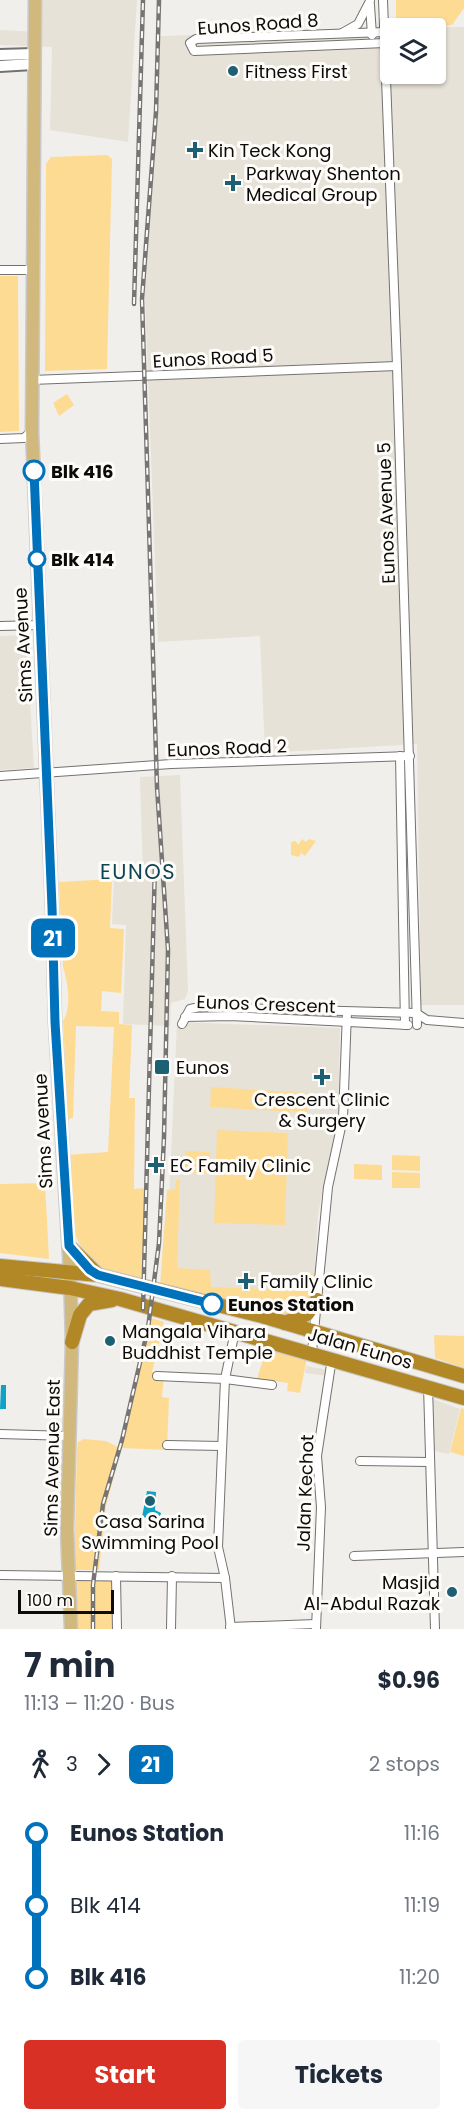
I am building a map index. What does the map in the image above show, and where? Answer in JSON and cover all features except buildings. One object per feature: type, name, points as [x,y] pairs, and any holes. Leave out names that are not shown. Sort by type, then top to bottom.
[{"type":"highway","points":[[69,1246],[90,1270],[98,1275]]},
{"type":"highway","name":"Jalan Eunos","points":[[0,1266],[98,1275],[285,1323],[464,1376]]},
{"type":"highway","name":"Jalan Eunos","points":[[0,1279],[70,1288],[120,1299],[312,1352],[464,1398]]},
{"type":"highway","points":[[72,1342],[80,1315],[89,1304],[120,1299]]},
{"type":"highway","points":[[285,1323],[307,1314],[317,1300]]},
{"type":"highway","points":[[372,1370],[366,1357],[376,1349]]},
{"type":"main road","name":"Sims Avenue","points":[[35,0],[32,431],[58,1102],[70,1288]]},
{"type":"main road","points":[[0,55],[33,59]]},
{"type":"main road","points":[[0,66],[33,59]]},
{"type":"main road","name":"Sims Avenue East","points":[[70,1288],[72,1342],[69,1576],[71,1629]]},
{"type":"street","points":[[370,0],[373,42]]},
{"type":"street","points":[[341,34],[358,24],[370,0]]},
{"type":"street","name":"Eunos Avenue 5","points":[[383,0],[384,18]]},
{"type":"street","name":"Eunos Road 8","points":[[380,32],[196,39],[190,44],[194,51],[380,43]]},
{"type":"street","name":"Eunos Avenue 5","points":[[387,84],[417,1025]]},
{"type":"street","points":[[0,270],[32,270]]},
{"type":"street","name":"Eunos Road 5","points":[[31,380],[397,366]]},
{"type":"street","points":[[0,439],[24,438],[32,431]]},
{"type":"street","points":[[0,626],[40,625]]},
{"type":"street","points":[[400,756],[405,1025]]},
{"type":"street","name":"Eunos Road 2","points":[[0,776],[171,765],[410,756]]},
{"type":"street","name":"Eunos Crescent","points":[[417,1013],[200,1007],[190,1009],[184,1020],[230,1016],[405,1025],[417,1025],[427,1020]]},
{"type":"street","name":"Eunos Crescent","points":[[312,1352],[328,1186],[343,1118],[347,1012]]},
{"type":"street","points":[[417,1013],[427,1020],[464,1023]]},
{"type":"street","points":[[235,1331],[225,1379],[218,1547],[225,1578],[231,1628],[316,1626]]},
{"type":"street","name":"Jalan Kechot","points":[[316,1626],[321,1507],[317,1456],[332,1358]]},
{"type":"street","points":[[157,1376],[225,1379],[272,1385]]},
{"type":"street","points":[[428,1386],[435,1629]]},
{"type":"street","points":[[0,1434],[70,1436]]},
{"type":"street","points":[[167,1445],[222,1446]]},
{"type":"street","points":[[360,1461],[429,1462]]},
{"type":"street","points":[[354,1556],[464,1552]]},
{"type":"street","points":[[0,1575],[225,1578]]},
{"type":"street","points":[[116,1576],[117,1629]]},
{"type":"street","points":[[171,1629],[172,1576]]},
{"type":"shaded area","points":[[40,0],[137,0],[128,142],[50,130],[52,47],[0,45],[0,30],[38,32]]},
{"type":"shaded area","points":[[396,0],[464,0],[464,8],[452,25],[446,25],[446,18],[396,18]]},
{"type":"shaded area","points":[[446,27],[464,27],[464,1005],[421,1005],[417,744],[265,753],[260,636],[158,642],[143,246],[160,36],[380,29],[380,84],[446,84]]},
{"type":"shaded area","points":[[107,155],[112,159],[107,369],[45,371],[46,164],[51,157]]},
{"type":"shaded area","points":[[0,276],[18,276],[19,431],[0,432]]},
{"type":"shaded area","points":[[67,394],[74,405],[59,416],[53,403]]},
{"type":"shaded area","points":[[26,635],[34,768],[0,770],[0,636]]},
{"type":"shaded area","points":[[180,775],[188,991],[185,999],[171,1003],[170,1026],[123,1024],[126,925],[112,924],[114,879],[143,878],[140,777]]},
{"type":"shaded area","points":[[302,839],[306,842],[309,839],[316,841],[305,856],[301,853],[299,857],[291,855],[291,842],[296,841],[298,845]]},
{"type":"shaded area","points":[[112,879],[110,928],[124,929],[121,993],[102,991],[101,1011],[119,1012],[119,1024],[132,1025],[129,1098],[135,1098],[134,1189],[147,1188],[141,1283],[116,1275],[98,1265],[85,1252],[76,1237],[69,1201],[66,1155],[108,1152],[114,1027],[76,1026],[73,1118],[68,1119],[63,1021],[68,1009],[68,995],[63,967],[59,882]]},
{"type":"shaded area","points":[[177,1022],[340,1028],[338,1116],[318,1214],[313,1302],[165,1288]]},
{"type":"shaded area","points":[[211,1087],[308,1093],[307,1112],[290,1111],[289,1124],[279,1123],[279,1111],[210,1107]]},
{"type":"shaded area","points":[[217,1130],[288,1133],[285,1225],[214,1223]]},
{"type":"shaded area","points":[[186,1151],[210,1152],[209,1173],[185,1173]]},
{"type":"shaded area","points":[[392,1155],[420,1156],[420,1171],[392,1170]]},
{"type":"shaded area","points":[[354,1164],[382,1165],[382,1180],[354,1179]]},
{"type":"shaded area","points":[[392,1172],[420,1173],[420,1188],[392,1188]]},
{"type":"shaded area","points":[[176,1180],[180,1180],[177,1268],[210,1270],[211,1287],[302,1290],[304,1273],[315,1274],[313,1298],[308,1306],[287,1318],[160,1286],[167,1190],[175,1189]]},
{"type":"shaded area","points":[[45,1183],[49,1259],[0,1253],[0,1184]]},
{"type":"shaded area","points":[[151,1318],[164,1322],[152,1372],[164,1374],[162,1397],[169,1398],[167,1450],[121,1448]]},
{"type":"shaded area","points":[[434,1335],[464,1336],[464,1368],[435,1358]]},
{"type":"shaded area","points":[[267,1347],[307,1358],[300,1393],[287,1391],[288,1383],[274,1381],[273,1385],[256,1382]]},
{"type":"shaded area","points":[[306,1366],[328,1370],[327,1376],[305,1373]]},
{"type":"shaded area","points":[[433,1399],[460,1409],[449,1454],[434,1451]]},
{"type":"shaded area","points":[[461,1408],[464,1409],[464,1456],[450,1452]]},
{"type":"shaded area","points":[[84,1439],[106,1441],[118,1447],[119,1457],[106,1506],[99,1570],[74,1570],[77,1448],[78,1442]]},
{"type":"shaded area","points":[[113,1578],[114,1629],[75,1629],[73,1579]]},
{"type":"water","points":[[1,1385],[6,1385],[6,1409],[0,1409]]},
{"type":"water","name":"Casa Sarina Swimming Pool","points":[[147,1491],[156,1492],[155,1510],[161,1513],[159,1520],[142,1517]]},
{"type":"railway","points":[[134,304],[143,0]]},
{"type":"railway","points":[[93,1629],[93,1585],[103,1504],[122,1440],[148,1328],[159,1243],[164,1137],[168,950],[157,787],[142,299],[156,112],[159,0]]},
{"type":"railway","points":[[143,1309],[155,865]]},
{"type":"bus line","name":"21","points":[[34,471],[55,1022],[62,1166],[69,1246],[90,1270],[98,1275],[212,1304]]},
{"type":"place","name":"Fitness First","points":[[233,71]]},
{"type":"place","name":"Kin Teck Kong","points":[[195,150]]},
{"type":"place","name":"Parkway Shenton Medical Group","points":[[233,183]]},
{"type":"place","name":"Blk 416","points":[[34,471]]},
{"type":"place","name":"Blk 414","points":[[37,559]]},
{"type":"place","name":"Eunos","points":[[162,1067]]},
{"type":"place","name":"Crescent Clinic & Surgery","points":[[322,1077]]},
{"type":"place","name":"EC Family Clinic","points":[[156,1165]]},
{"type":"place","name":"Family Clinic","points":[[246,1281]]},
{"type":"place","name":"Eunos Station","points":[[212,1304]]},
{"type":"place","name":"Mangala Vihara Buddhist Temple","points":[[110,1341]]},
{"type":"place","name":"Casa Sarina Swimming Pool","points":[[150,1501]]},
{"type":"place","name":"Masjid Al-Abdul Razak","points":[[452,1592]]},
{"type":"district","name":"EUNOS","points":[[138,871]]}]
